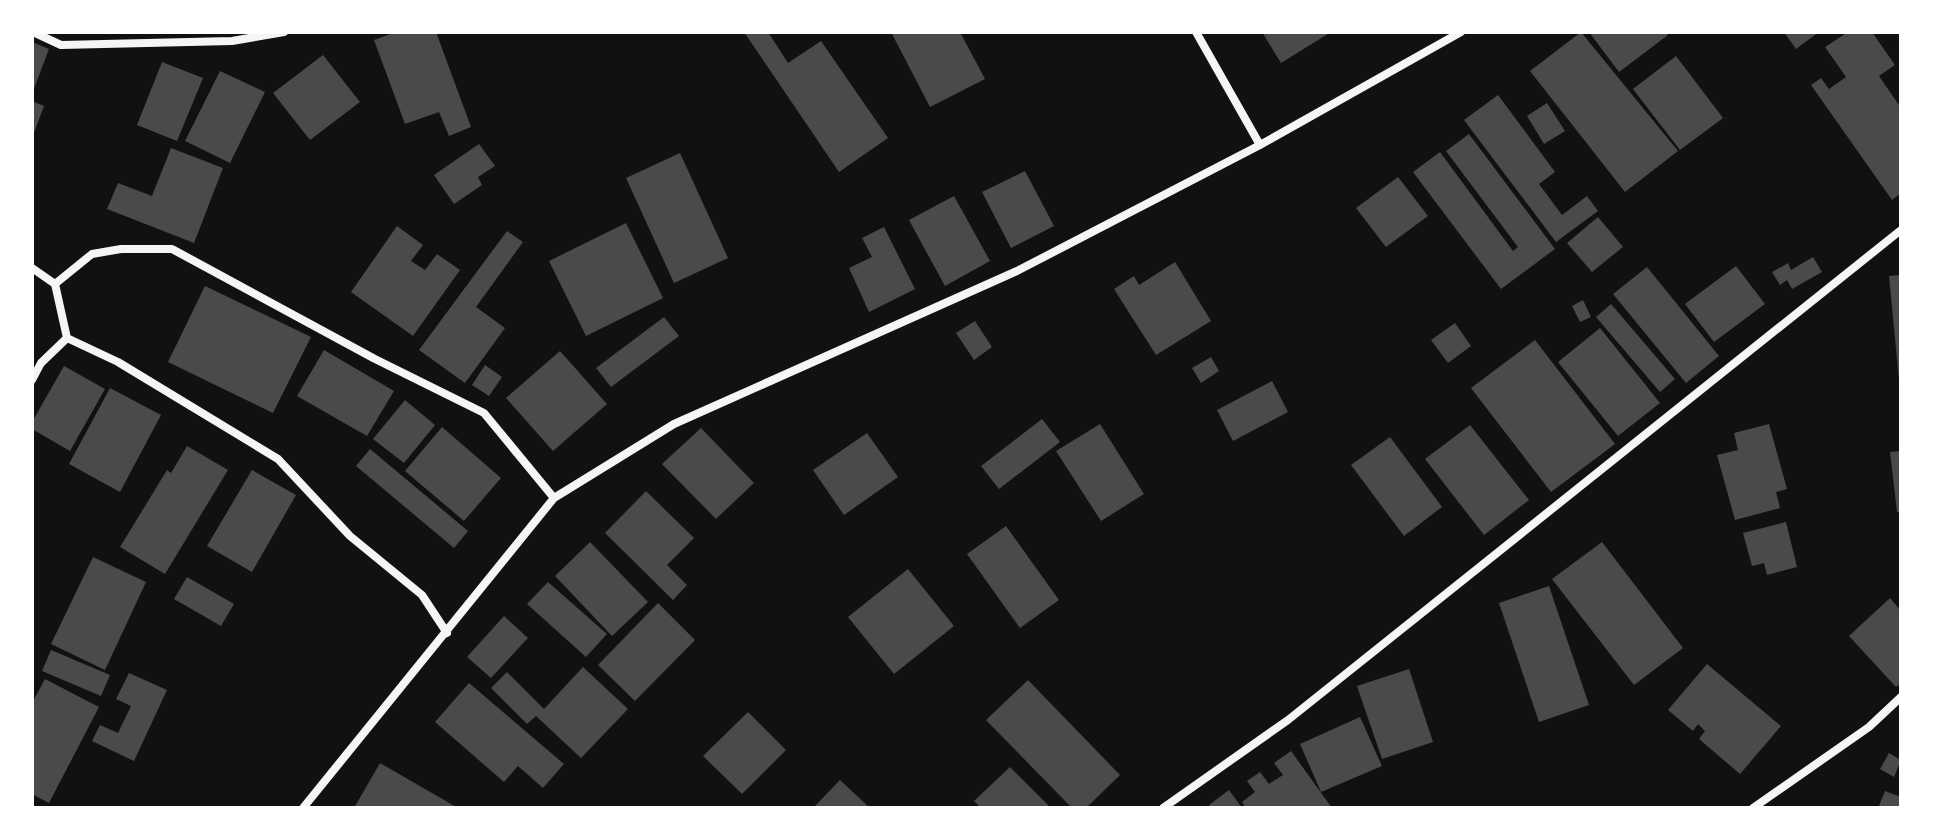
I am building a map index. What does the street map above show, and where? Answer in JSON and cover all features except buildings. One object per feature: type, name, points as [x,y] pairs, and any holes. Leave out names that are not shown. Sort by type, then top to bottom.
[{"type":"street","points":[[33,32],[61,45],[232,41],[284,32]]},
{"type":"street","points":[[1196,32],[1260,145]]},
{"type":"street","points":[[303,808],[554,498],[674,424],[1017,271],[1260,145],[1461,32]]},
{"type":"street","points":[[1163,808],[1288,720],[1901,230]]},
{"type":"street","points":[[55,284],[92,254],[121,249],[172,249],[375,359],[484,413],[554,498]]},
{"type":"street","points":[[32,268],[55,284],[67,338]]},
{"type":"street","points":[[67,338],[118,362],[278,459],[350,536],[422,595],[447,633]]},
{"type":"street","points":[[32,380],[41,363],[67,338]]},
{"type":"street","points":[[1753,808],[1869,727],[1901,697]]}]
